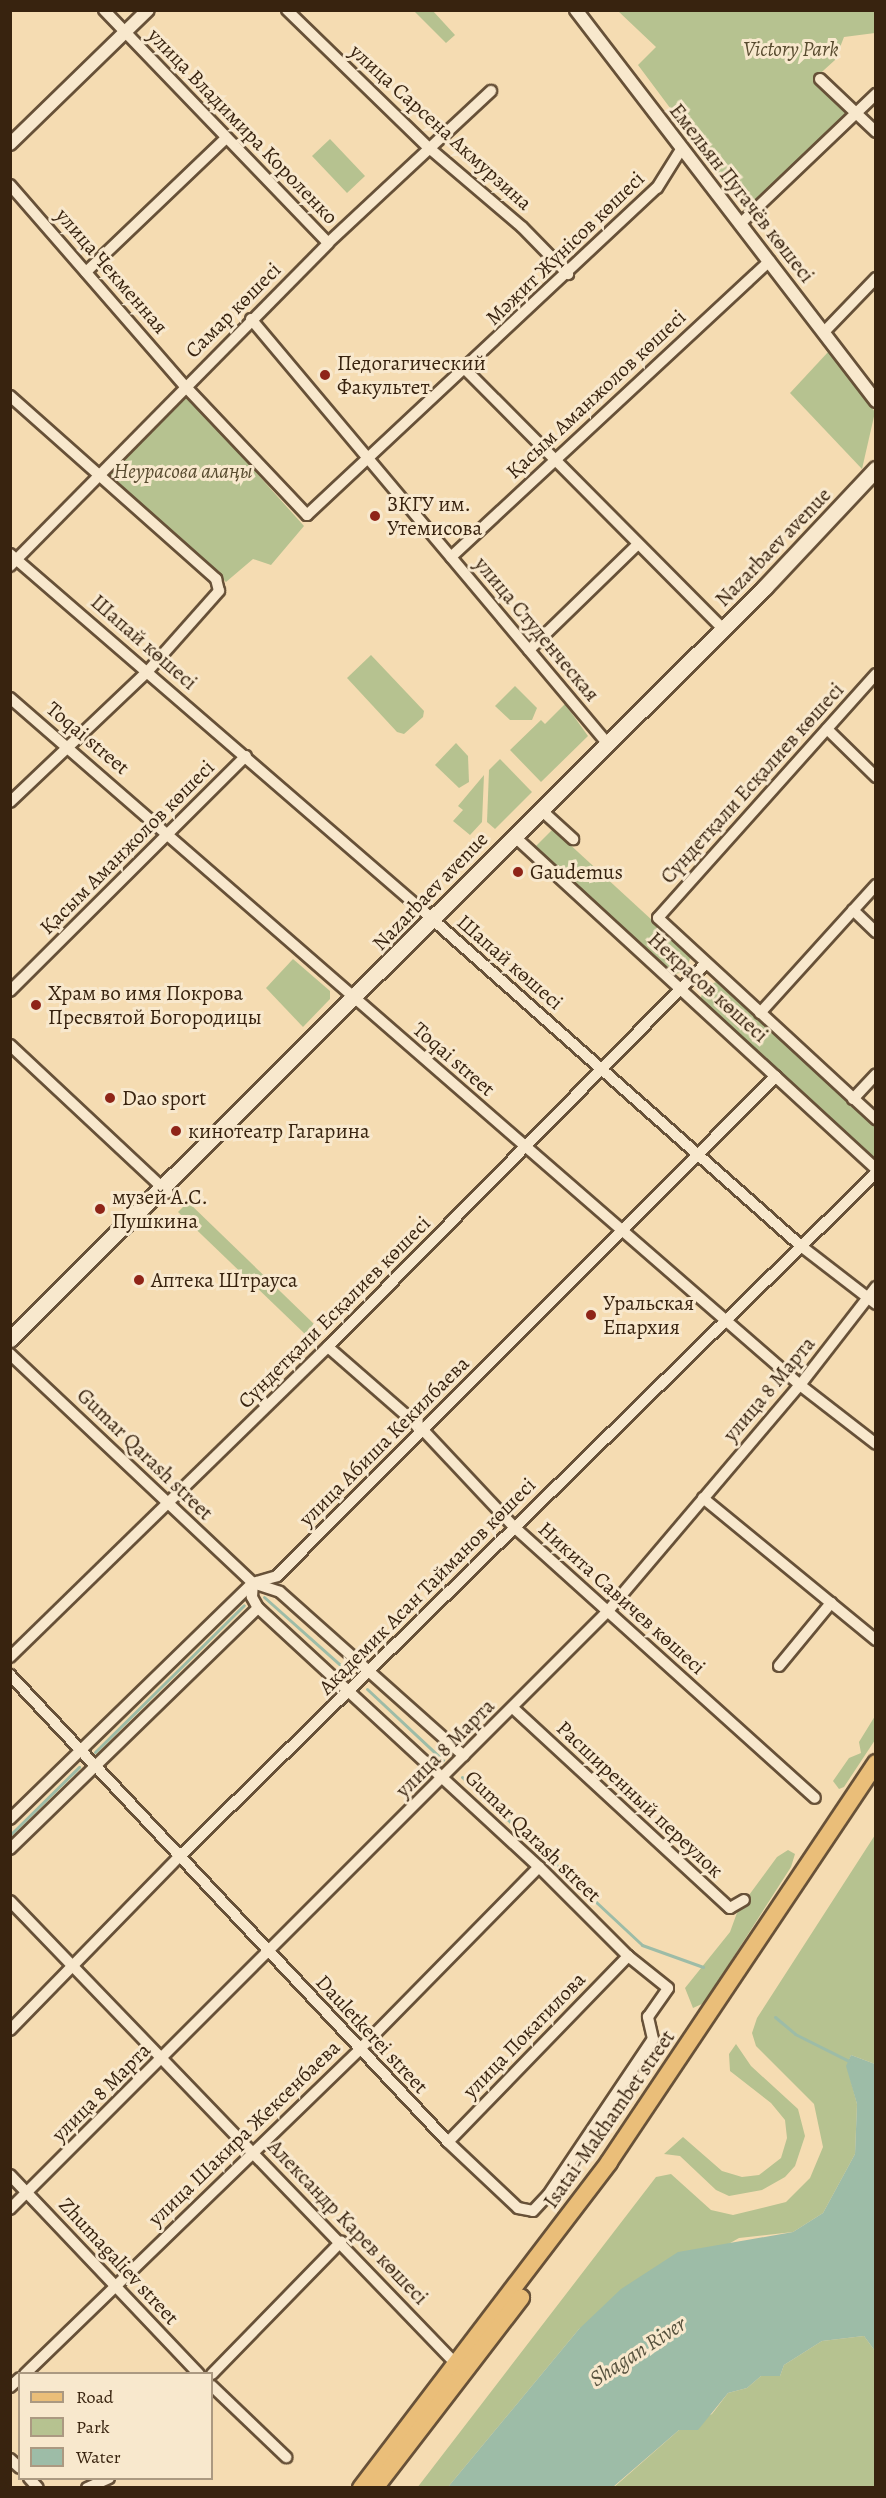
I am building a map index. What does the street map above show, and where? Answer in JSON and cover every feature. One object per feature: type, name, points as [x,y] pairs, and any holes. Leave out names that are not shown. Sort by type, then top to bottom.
[{"type":"main road","name":"Nazarbaev avenue","points":[[10,1339],[166,1191],[540,808],[723,629],[876,469]]},
{"type":"main road","name":"Isatai-Makhambet street","points":[[375,2487],[615,2153],[876,1763]]},
{"type":"main road","name":"Isatai-Makhambet street","points":[[361,2487],[460,2368],[667,2097],[876,1780]]},
{"type":"street","name":"улица Владимира Короленко","points":[[104,10],[328,243]]},
{"type":"street","points":[[10,144],[148,10]]},
{"type":"street","name":"улица Сарсена Акмурзина","points":[[287,10],[428,147],[522,227],[568,274]]},
{"type":"street","name":"Емельян Пугачёв көшесі","points":[[576,10],[825,331],[876,401]]},
{"type":"street","points":[[820,79],[876,132]]},
{"type":"street","name":"Самар көшесі","points":[[13,560],[101,476],[184,386],[328,243],[428,147],[491,91]]},
{"type":"street","points":[[741,223],[876,94]]},
{"type":"street","points":[[86,272],[226,138]]},
{"type":"street","name":"Мәжит Жүнісов көшесі","points":[[307,515],[466,370],[657,188],[682,148]]},
{"type":"street","name":"улица Чекменная","points":[[10,185],[184,386],[307,515]]},
{"type":"street","name":"Қасым Аманжолов көшесі","points":[[451,557],[552,460],[770,261]]},
{"type":"street","points":[[825,331],[876,278]]},
{"type":"street","name":"улица Студенческая","points":[[251,320],[607,743]]},
{"type":"street","points":[[466,370],[552,460],[723,629]]},
{"type":"street","points":[[10,396],[216,579],[219,591],[148,670],[10,801]]},
{"type":"street","points":[[529,650],[637,545]]},
{"type":"street","name":"Шапай көшесі","points":[[13,560],[148,670],[801,1246],[872,1301]]},
{"type":"street","name":"Сүндетқали Есқалиев көшесі","points":[[658,918],[876,674]]},
{"type":"street","name":"Toqai street","points":[[10,698],[526,1148],[622,1228],[800,1384],[876,1444]]},
{"type":"street","points":[[827,729],[876,777]]},
{"type":"street","name":"Қасым Аманжолов көшесі","points":[[10,991],[246,756]]},
{"type":"street","points":[[540,808],[573,839]]},
{"type":"street","name":"Некрасов көшесі","points":[[514,836],[776,1076],[876,1171]]},
{"type":"street","points":[[760,1013],[876,885]]},
{"type":"street","points":[[853,910],[876,932]]},
{"type":"street","name":"Некрасов көшесі","points":[[658,918],[876,1119]]},
{"type":"street","name":"Сүндетқали Есқалиев көшесі","points":[[10,1657],[328,1347],[706,963]]},
{"type":"street","points":[[10,1045],[166,1191]]},
{"type":"street","points":[[853,1099],[876,1074]]},
{"type":"street","name":"улица Абиша Кекилбаева","points":[[10,1819],[253,1583],[277,1576],[622,1228],[699,1156],[776,1076]]},
{"type":"street","name":"Академик Асан Тайманов көшесі","points":[[10,2030],[75,1968],[179,1857],[349,1693],[513,1526],[876,1171]]},
{"type":"street","name":"улица 8 Марта","points":[[10,2210],[608,1611],[872,1301],[876,1287]]},
{"type":"street","name":"Никита Савичев көшесі","points":[[328,1347],[423,1430],[513,1526],[815,1798]]},
{"type":"street","name":"Gumar Qarash street","points":[[10,1354],[253,1583],[280,1592],[464,1756]]},
{"type":"street","points":[[703,1498],[876,1640]]},
{"type":"street","points":[[10,1849],[258,1608],[252,1597],[253,1583]]},
{"type":"street","points":[[779,1666],[831,1603]]},
{"type":"street","name":"Gumar Qarash street","points":[[258,1608],[539,1867],[628,1956],[668,1988]]},
{"type":"street","name":"Dauletkerei street","points":[[10,1675],[448,2142],[518,2208],[533,2211],[548,2195],[653,2039],[648,2017],[668,1988]]},
{"type":"street","name":"Расширенный переулок","points":[[513,1708],[730,1908],[744,1900]]},
{"type":"street","name":"улица Шакира Жексенбаева","points":[[26,2372],[360,2049],[539,1867]]},
{"type":"street","name":"Александр Карев көшесі","points":[[10,1901],[460,2368]]},
{"type":"street","name":"улица Покатилова","points":[[448,2142],[628,1956]]},
{"type":"street","name":"Zhumagaliev street","points":[[10,2175],[198,2372]]},
{"type":"street","points":[[213,2373],[340,2242]]},
{"type":"street","points":[[213,2387],[286,2457]]},
{"type":"street","points":[[87,2487],[107,2482]]},
{"type":"green space","points":[[414,11],[433,11],[455,35],[446,43]]},
{"type":"green space","name":"Victory Park","points":[[618,11],[875,11],[875,33],[844,37],[835,60],[813,80],[847,114],[747,211],[638,65],[656,47]]},
{"type":"green space","points":[[330,139],[365,176],[347,193],[312,156]]},
{"type":"green space","points":[[829,351],[875,412],[862,469],[790,393]]},
{"type":"green space","name":"Неурасова алаңы","points":[[182,390],[304,526],[271,565],[253,559],[226,582],[106,475]]},
{"type":"green space","points":[[371,655],[424,711],[423,717],[404,734],[397,732],[347,678]]},
{"type":"green space","points":[[515,686],[537,708],[532,720],[510,720],[495,706]]},
{"type":"green space","points":[[565,704],[588,736],[541,782],[510,750],[541,720],[545,724]]},
{"type":"green space","points":[[456,743],[468,756],[469,782],[459,788],[435,765]]},
{"type":"green space","points":[[500,759],[532,792],[495,829],[487,822],[489,770]]},
{"type":"green space","points":[[484,775],[482,822],[470,835],[453,821],[463,810],[458,806]]},
{"type":"green space","points":[[553,829],[691,956],[686,970],[672,976],[533,849]]},
{"type":"green space","points":[[293,959],[330,991],[330,999],[303,1027],[266,988]]},
{"type":"green space","points":[[716,982],[875,1125],[875,1163],[707,1008],[700,1000],[704,988]]},
{"type":"green space","points":[[188,1202],[314,1324],[305,1334],[178,1212]]},
{"type":"green space","points":[[875,1716],[875,1740],[844,1787],[839,1789],[833,1781],[849,1758],[861,1753],[859,1742]]},
{"type":"green space","points":[[875,1835],[875,2064],[851,2055],[847,2066],[857,2104],[855,2154],[823,2213],[793,2232],[739,2238],[579,2329],[448,2487],[417,2488],[656,2177],[671,2174],[711,2210],[733,2215],[786,2202],[810,2178],[823,2147],[814,2104],[756,2046],[752,2033],[757,2018]]},
{"type":"green space","points":[[788,1850],[795,1854],[791,1867],[704,2003],[693,2008],[685,1988],[730,1932],[738,1910],[777,1857]]},
{"type":"green space","points":[[736,2044],[751,2066],[798,2109],[805,2136],[795,2166],[785,2177],[762,2190],[729,2196],[716,2190],[680,2156],[664,2154],[683,2137],[722,2171],[742,2177],[759,2175],[781,2158],[787,2138],[785,2120],[771,2103],[730,2071],[729,2054]]},
{"type":"green space","points":[[864,2336],[875,2351],[875,2487],[613,2488],[679,2430],[712,2414],[728,2393],[747,2388],[761,2376],[780,2376],[784,2365],[822,2341]]},
{"type":"water","name":"Shagan River","points":[[851,2055],[875,2064],[875,2351],[864,2336],[822,2341],[784,2365],[780,2376],[761,2376],[747,2388],[728,2393],[698,2430],[679,2430],[613,2487],[448,2487],[579,2329],[621,2289],[678,2252],[793,2232],[823,2213],[855,2154],[857,2104],[846,2066]]},
{"type":"waterway","points":[[264,1597],[347,1671]]},
{"type":"waterway","points":[[95,1752],[244,1605]]},
{"type":"waterway","points":[[367,1689],[443,1760]]},
{"type":"waterway","points":[[10,1835],[79,1767]]},
{"type":"waterway","points":[[462,1777],[642,1945],[703,1967]]},
{"type":"waterway","points":[[775,2017],[795,2034],[849,2061]]},
{"type":"place","name":"Педогагический Факультет","points":[[325,375]]},
{"type":"place","name":"ЗКГУ им. Утемисова","points":[[375,516]]},
{"type":"place","name":"Gaudemus","points":[[518,872]]},
{"type":"place","name":"Храм во имя Покрова Пресвятой Богородицы","points":[[36,1005]]},
{"type":"place","name":"Dao sport","points":[[110,1098]]},
{"type":"place","name":"кинотеатр Гагарина","points":[[176,1131]]},
{"type":"place","name":"музей А.С. Пушкина","points":[[100,1209]]},
{"type":"place","name":"Аптека Штрауса","points":[[139,1280]]},
{"type":"place","name":"Уральская Епархия","points":[[591,1315]]}]
